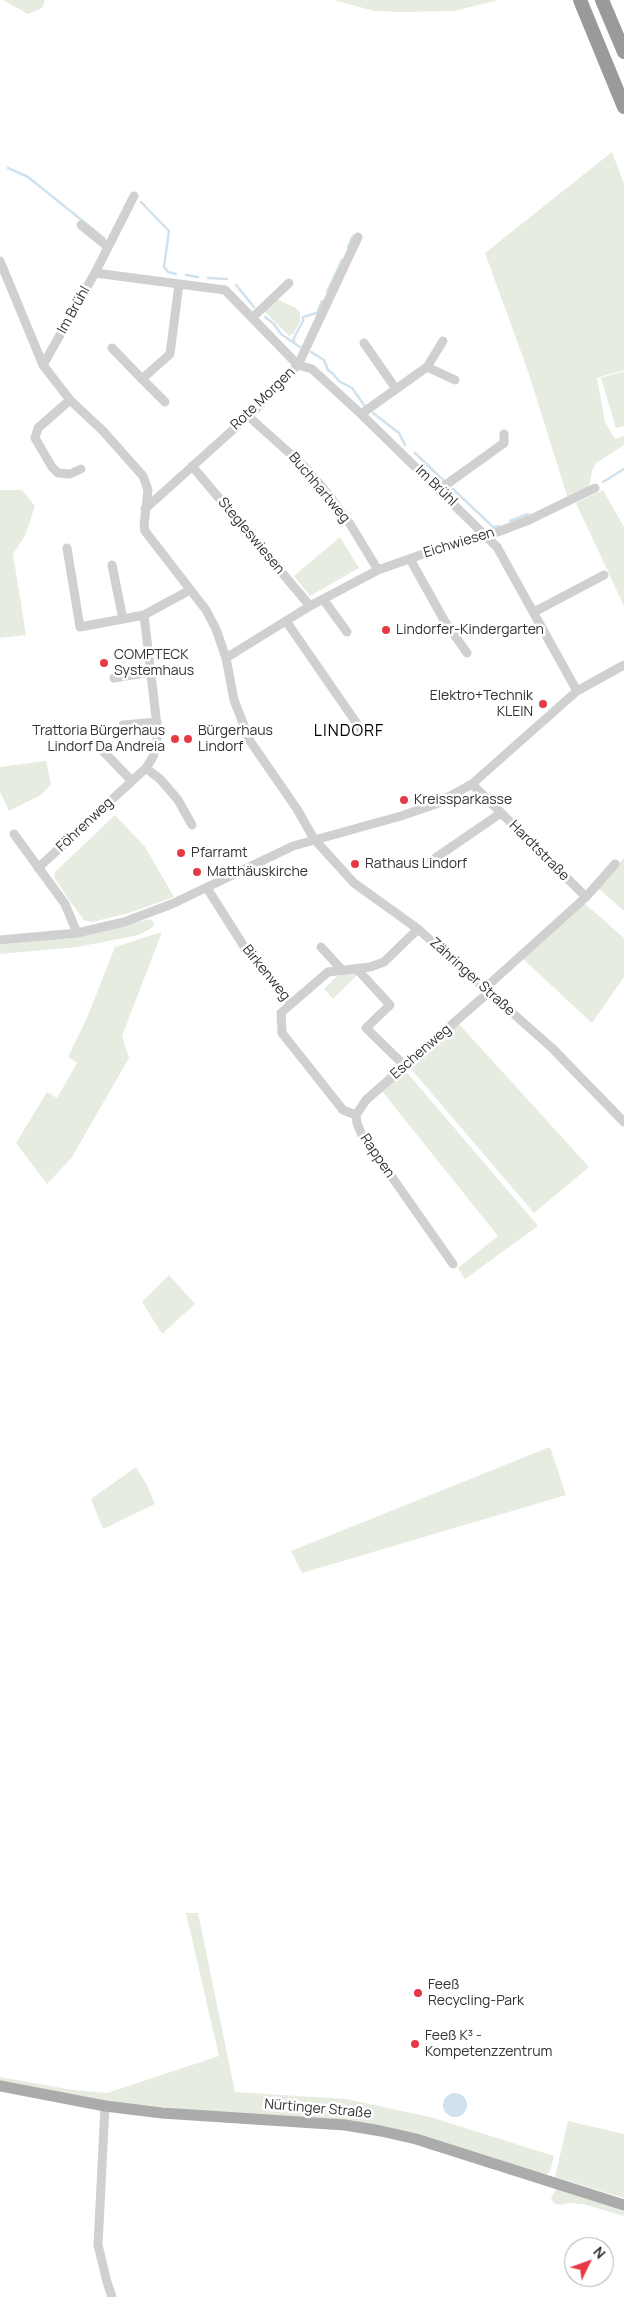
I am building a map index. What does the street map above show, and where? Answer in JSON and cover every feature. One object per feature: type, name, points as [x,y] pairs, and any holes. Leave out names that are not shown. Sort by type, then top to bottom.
[{"type":"highway","points":[[580,0],[624,108]]},
{"type":"highway","points":[[602,0],[624,52]]},
{"type":"main road","name":"Nürtinger Straße","points":[[0,2086],[105,2106],[162,2113],[345,2125],[381,2131],[416,2139],[624,2205]]},
{"type":"street","points":[[95,273],[134,196]]},
{"type":"street","points":[[81,225],[108,247]]},
{"type":"street","name":"Rote Morgen","points":[[145,509],[248,416],[298,365],[358,237]]},
{"type":"street","name":"Zähringer Straße","points":[[0,261],[43,365],[70,400],[103,432],[143,476],[148,490],[144,526],[149,539],[206,610],[216,629],[226,658],[234,700],[250,741],[297,809],[314,839],[354,883],[418,929],[487,990],[574,1069],[624,1122]]},
{"type":"street","name":"Im Brühl","points":[[43,365],[95,273],[225,290],[298,365],[312,369],[440,489],[497,547],[577,691]]},
{"type":"street","points":[[252,318],[289,283]]},
{"type":"street","points":[[142,379],[170,354],[179,284]]},
{"type":"street","points":[[361,414],[427,367],[443,341]]},
{"type":"street","points":[[364,343],[396,389]]},
{"type":"street","points":[[112,348],[165,402]]},
{"type":"street","points":[[427,367],[455,380]]},
{"type":"street","points":[[70,400],[38,428],[35,438],[52,467],[58,473],[70,474],[81,468]]},
{"type":"street","name":"Buchhartweg","points":[[248,416],[305,467],[328,494],[354,530],[378,570]]},
{"type":"street","points":[[440,489],[504,443],[504,434]]},
{"type":"street","name":"Stegleswiesen","points":[[192,466],[310,606]]},
{"type":"street","name":"Eichwiesen","points":[[226,658],[310,606],[378,570],[443,547],[487,536],[537,517],[595,488]]},
{"type":"street","points":[[67,548],[80,627],[144,615],[190,590]]},
{"type":"street","points":[[410,559],[444,620],[468,653]]},
{"type":"street","points":[[112,565],[123,619]]},
{"type":"street","points":[[534,612],[604,575]]},
{"type":"street","points":[[323,599],[347,632]]},
{"type":"street","name":"Föhrenweg","points":[[38,868],[146,768],[153,757],[157,745],[157,722],[144,615]]},
{"type":"street","points":[[286,621],[362,731]]},
{"type":"street","points":[[0,940],[77,933],[124,922],[207,888],[293,846],[402,816],[436,804],[472,784],[577,691],[590,682],[624,665]]},
{"type":"street","points":[[114,678],[151,672]]},
{"type":"street","points":[[123,726],[157,722]]},
{"type":"street","points":[[99,747],[132,781]]},
{"type":"street","points":[[146,768],[161,780],[178,800],[192,825]]},
{"type":"street","name":"Hardtstraße","points":[[472,784],[586,897]]},
{"type":"street","points":[[431,861],[501,813]]},
{"type":"street","points":[[14,834],[65,904],[77,933]]},
{"type":"street","points":[[487,990],[586,897],[614,864]]},
{"type":"street","name":"Birkenweg","points":[[207,888],[245,948],[291,1004],[328,972],[370,967],[384,962],[418,929]]},
{"type":"street","points":[[321,947],[342,970]]},
{"type":"street","points":[[357,969],[390,1004],[366,1028],[404,1066]]},
{"type":"street","name":"Eschenweg","points":[[356,1115],[366,1100],[487,990]]},
{"type":"street","points":[[291,1004],[281,1013],[282,1033],[343,1110],[356,1115]]},
{"type":"street","name":"Rappen","points":[[356,1115],[361,1133],[379,1161],[453,1264]]},
{"type":"street","points":[[105,2106],[98,2244],[106,2282],[112,2297]]},
{"type":"shaded area","points":[[3,0],[45,0],[42,8],[28,14]]},
{"type":"shaded area","points":[[334,0],[498,0],[454,11],[402,12],[374,11]]},
{"type":"shaded area","points":[[612,152],[624,184],[624,370],[597,378],[605,422],[615,439],[624,436],[624,445],[596,463],[592,471],[589,488],[568,499],[528,371],[485,253]]},
{"type":"shaded area","points":[[276,299],[296,308],[300,313],[300,321],[294,333],[289,336],[264,311]]},
{"type":"shaded area","points":[[624,371],[624,426],[616,428],[601,378]]},
{"type":"shaded area","points":[[0,490],[22,490],[35,506],[25,536],[13,554],[26,635],[0,638]]},
{"type":"shaded area","points":[[603,490],[624,527],[624,606],[576,503]]},
{"type":"shaded area","points":[[340,537],[359,568],[310,596],[294,576]]},
{"type":"shaded area","points":[[46,761],[51,784],[41,795],[9,811],[0,792],[0,767]]},
{"type":"shaded area","points":[[115,815],[145,847],[174,897],[129,913],[92,922],[84,920],[54,877],[55,872]]},
{"type":"shaded area","points":[[624,858],[624,911],[597,887]]},
{"type":"shaded area","points":[[583,902],[624,938],[624,977],[592,1023],[522,958]]},
{"type":"shaded area","points":[[150,919],[154,923],[153,927],[139,935],[77,947],[0,954],[0,945],[79,936]]},
{"type":"shaded area","points":[[162,932],[122,1036],[129,1058],[72,1157],[47,1184],[16,1143],[47,1092],[57,1098],[77,1063],[68,1057],[87,1018],[115,947]]},
{"type":"shaded area","points":[[355,972],[357,975],[333,999],[324,989],[339,974]]},
{"type":"shaded area","points":[[458,1023],[589,1167],[534,1213],[411,1069],[411,1064]]},
{"type":"shaded area","points":[[404,1069],[538,1226],[465,1279],[458,1268],[498,1236],[381,1090]]},
{"type":"shaded area","points":[[169,1275],[195,1304],[162,1334],[142,1302]]},
{"type":"shaded area","points":[[550,1447],[566,1495],[302,1573],[291,1551]]},
{"type":"shaded area","points":[[136,1467],[147,1485],[155,1504],[103,1529],[91,1499]]},
{"type":"shaded area","points":[[186,1913],[198,1913],[235,2092],[346,2099],[430,2117],[554,2156],[550,2171],[546,2175],[388,2128],[107,2102],[0,2082],[0,2077],[73,2090],[107,2093],[219,2056]]},
{"type":"shaded area","points":[[568,2121],[624,2134],[624,2198],[555,2177]]},
{"type":"shaded area","points":[[556,2189],[624,2211],[624,2216],[583,2204],[570,2203],[560,2205],[554,2203],[551,2198]]},
{"type":"water","points":[[455,2093],[464,2096],[467,2105],[464,2114],[455,2117],[446,2114],[443,2105],[446,2096]]},
{"type":"waterway","points":[[8,168],[28,177],[104,238]]},
{"type":"waterway","points":[[141,202],[169,231],[164,267],[168,272],[176,274]]},
{"type":"waterway","points":[[348,247],[353,236]]},
{"type":"waterway","points":[[327,292],[342,260]]},
{"type":"waterway","points":[[186,275],[198,277]]},
{"type":"waterway","points":[[208,278],[227,279]]},
{"type":"waterway","points":[[236,285],[254,307]]},
{"type":"waterway","points":[[294,343],[294,338],[303,321],[303,317],[317,313],[322,301]]},
{"type":"waterway","points":[[265,317],[274,324],[281,334],[300,347]]},
{"type":"waterway","points":[[311,352],[324,360],[328,370],[339,381],[352,388],[364,405]]},
{"type":"waterway","points":[[373,413],[399,433],[405,445]]},
{"type":"waterway","points":[[415,453],[444,481]]},
{"type":"waterway","points":[[603,482],[624,469]]},
{"type":"waterway","points":[[453,489],[493,527],[499,526]]},
{"type":"waterway","points":[[510,521],[528,514]]},
{"type":"place","name":"Lindorfer-Kindergarten","points":[[386,630]]},
{"type":"place","name":"COMPTECK Systemhaus","points":[[104,663]]},
{"type":"place","name":"Elektro+Technik KLEIN","points":[[543,704]]},
{"type":"place","name":"Trattoria Bürgerhaus Lindorf Da Andreia","points":[[175,739]]},
{"type":"place","name":"Bürgerhaus Lindorf","points":[[188,739]]},
{"type":"place","name":"Kreissparkasse","points":[[404,800]]},
{"type":"place","name":"Pfarramt","points":[[181,853]]},
{"type":"place","name":"Rathaus Lindorf","points":[[355,864]]},
{"type":"place","name":"Matthäuskirche","points":[[197,872]]},
{"type":"place","name":"Feeß Recycling-Park","points":[[418,1993]]},
{"type":"place","name":"Feeß K³ - Kompetenzzentrum","points":[[415,2044]]},
{"type":"district","name":"LINDORF","points":[[349,732]]}]
